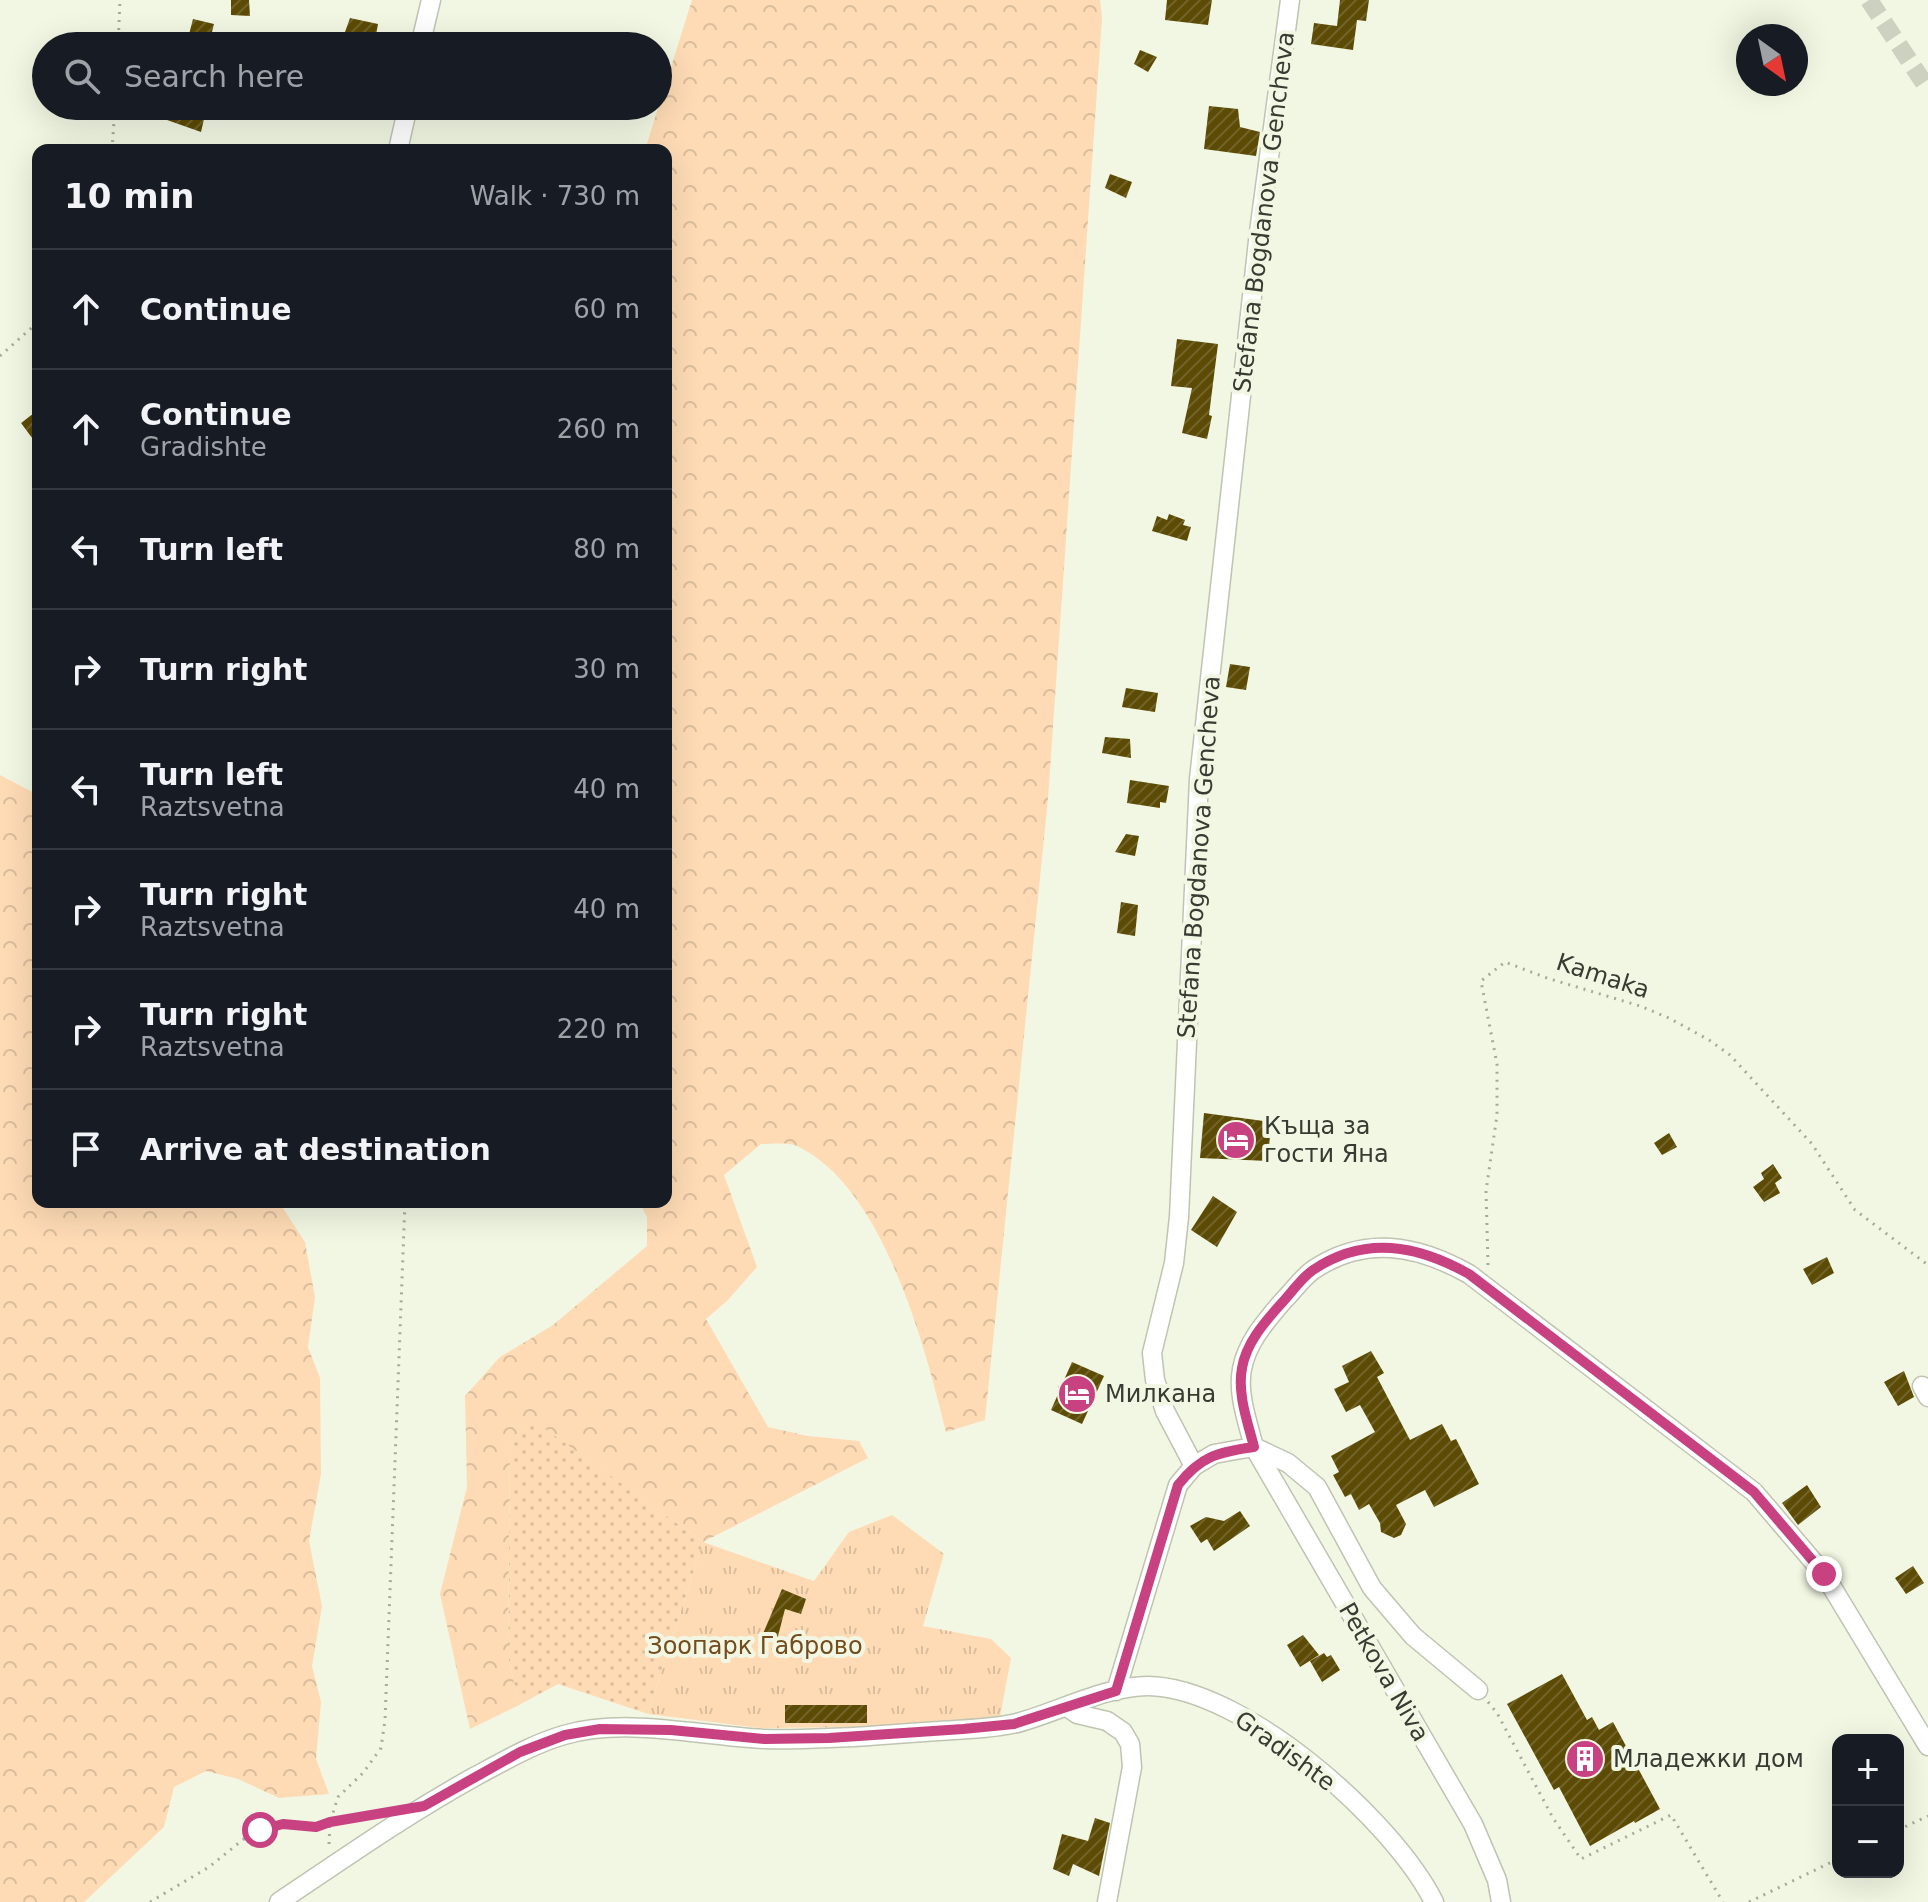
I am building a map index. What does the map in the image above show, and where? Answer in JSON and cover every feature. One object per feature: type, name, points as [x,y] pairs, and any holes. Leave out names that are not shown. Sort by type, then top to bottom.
[{"type":"street","points":[[423,32],[431,0]]},
{"type":"street","name":"Stefana Bogdanova Gencheva","points":[[1194,1466],[1165,1411],[1155,1380],[1152,1353],[1174,1263],[1179,1217],[1199,779],[1259,232],[1290,0]]},
{"type":"street","points":[[399,144],[405,120]]},
{"type":"street","name":"Petkova Niva","points":[[1501,1902],[1497,1880],[1473,1824],[1254,1447],[1243,1400],[1242,1369],[1255,1334],[1311,1272],[1344,1253],[1383,1246],[1440,1257],[1488,1288],[1754,1492],[1824,1574],[1928,1746]]},
{"type":"street","points":[[1116,1691],[1178,1485],[1194,1466],[1214,1454],[1254,1447],[1288,1463],[1317,1487],[1372,1588],[1413,1636],[1478,1690]]},
{"type":"street","name":"Gradishte","points":[[279,1902],[466,1782],[520,1752],[565,1735],[600,1729],[671,1730],[765,1739],[829,1738],[1014,1724],[1116,1691],[1145,1686],[1173,1688],[1209,1700],[1255,1723],[1318,1771],[1382,1829],[1422,1879],[1434,1902]]},
{"type":"street","points":[[1067,1707],[1077,1714],[1107,1721],[1123,1732],[1130,1744],[1132,1767],[1107,1902]]},
{"type":"path","points":[[119,32],[120,0]]},
{"type":"path","points":[[112,144],[114,120]]},
{"type":"path","points":[[0,356],[32,327]]},
{"type":"path","name":"Kamaka","points":[[1488,1288],[1486,1191],[1497,1115],[1497,1064],[1481,981],[1505,962],[1640,1006],[1669,1018],[1730,1055],[1812,1144],[1855,1210],[1928,1265]]},
{"type":"path","points":[[328,1869],[330,1822],[338,1797],[363,1773],[381,1748],[385,1720],[405,1208]]},
{"type":"path","points":[[1478,1690],[1497,1713],[1553,1818],[1581,1859],[1671,1815],[1723,1902]]},
{"type":"path","points":[[150,1902],[209,1867],[260,1830],[283,1824],[316,1827],[387,1812]]},
{"type":"path","points":[[1904,1827],[1928,1816]]},
{"type":"path","points":[[1749,1902],[1832,1862]]},
{"type":"green space","points":[[692,0],[1100,0],[1102,18],[1048,799],[985,1420],[946,1432],[913,1315],[877,1232],[854,1196],[828,1167],[797,1146],[761,1144],[724,1175],[757,1267],[728,1300],[706,1319],[768,1427],[808,1436],[859,1441],[868,1458],[703,1542],[530,1418],[510,1446],[508,1656],[519,1705],[470,1729],[440,1594],[467,1487],[465,1396],[500,1357],[553,1325],[647,1246],[647,1217],[642,1208],[672,1208],[672,144],[647,144],[654,120],[672,120],[672,64]]},
{"type":"green space","points":[[0,775],[32,792],[32,1208],[283,1208],[305,1242],[315,1297],[308,1347],[320,1378],[321,1474],[309,1541],[322,1606],[312,1666],[321,1702],[316,1759],[329,1794],[279,1798],[238,1779],[206,1771],[174,1787],[164,1827],[84,1902],[0,1902]]},
{"type":"green space","points":[[530,1417],[703,1542],[648,1714],[558,1684],[519,1705],[508,1656],[510,1446]]},
{"type":"green space","name":"Зоопарк Габрово","points":[[892,1515],[944,1554],[923,1626],[991,1639],[1011,1658],[1000,1717],[872,1727],[760,1728],[648,1714],[703,1542],[814,1581],[849,1532]]},
{"type":"building","points":[[231,0],[249,0],[250,16],[231,15]]},
{"type":"building","points":[[1167,0],[1212,0],[1208,25],[1165,20]]},
{"type":"building","points":[[1340,0],[1369,0],[1366,21],[1357,20],[1353,50],[1311,44],[1314,23],[1337,26]]},
{"type":"building","points":[[350,18],[378,24],[377,32],[345,32]]},
{"type":"building","points":[[193,19],[214,24],[212,32],[190,32]]},
{"type":"building","points":[[1140,50],[1157,57],[1148,72],[1134,64]]},
{"type":"building","points":[[1209,106],[1238,109],[1240,127],[1260,132],[1256,156],[1204,149]]},
{"type":"building","points":[[167,120],[204,120],[201,132]]},
{"type":"building","points":[[1110,174],[1132,182],[1126,198],[1105,188]]},
{"type":"building","points":[[1177,339],[1218,344],[1207,439],[1182,433],[1192,388],[1171,386]]},
{"type":"building","points":[[32,415],[32,438],[21,423]]},
{"type":"building","points":[[1169,514],[1185,520],[1183,525],[1191,527],[1187,541],[1152,531],[1157,516],[1167,520]]},
{"type":"building","points":[[1230,664],[1250,667],[1246,690],[1226,687]]},
{"type":"building","points":[[1126,688],[1158,693],[1155,712],[1122,707]]},
{"type":"building","points":[[1105,737],[1130,739],[1131,758],[1102,753]]},
{"type":"building","points":[[1130,780],[1169,786],[1166,803],[1160,802],[1160,808],[1127,803]]},
{"type":"building","points":[[1126,834],[1139,836],[1135,856],[1115,852]]},
{"type":"building","points":[[1121,902],[1138,905],[1135,936],[1117,933]]},
{"type":"building","name":"Къща за гости Яна","points":[[1204,1113],[1271,1122],[1268,1161],[1200,1158]]},
{"type":"building","points":[[1669,1133],[1677,1147],[1662,1155],[1654,1143]]},
{"type":"building","points":[[1773,1164],[1782,1178],[1775,1183],[1780,1193],[1764,1202],[1753,1187],[1764,1179],[1761,1173]]},
{"type":"building","points":[[1213,1196],[1237,1212],[1217,1247],[1191,1230]]},
{"type":"building","points":[[1827,1257],[1834,1273],[1812,1285],[1803,1269]]},
{"type":"building","points":[[1371,1351],[1384,1373],[1377,1377],[1410,1440],[1442,1424],[1451,1441],[1456,1439],[1479,1484],[1434,1507],[1425,1490],[1396,1505],[1406,1524],[1401,1535],[1394,1538],[1381,1532],[1380,1523],[1369,1504],[1359,1510],[1351,1494],[1345,1497],[1333,1475],[1339,1472],[1331,1456],[1375,1432],[1360,1405],[1346,1412],[1334,1389],[1349,1382],[1342,1366]]},
{"type":"building","name":"Милкана","points":[[1072,1362],[1104,1376],[1082,1424],[1051,1410],[1059,1392],[1058,1387]]},
{"type":"building","points":[[1904,1371],[1914,1397],[1898,1406],[1884,1382]]},
{"type":"building","points":[[1807,1485],[1821,1507],[1798,1525],[1782,1503]]},
{"type":"building","points":[[1240,1511],[1250,1526],[1214,1551],[1207,1539],[1201,1543],[1190,1526],[1206,1517],[1224,1521]]},
{"type":"building","points":[[1913,1566],[1924,1583],[1906,1594],[1895,1578]]},
{"type":"building","points":[[782,1589],[806,1599],[801,1614],[785,1609],[777,1640],[762,1636]]},
{"type":"building","points":[[1303,1635],[1319,1655],[1300,1667],[1287,1645]]},
{"type":"building","points":[[1324,1653],[1327,1657],[1331,1655],[1340,1670],[1322,1682],[1310,1661]]},
{"type":"building","name":"Младежки дом","points":[[1562,1674],[1587,1720],[1592,1717],[1599,1730],[1613,1722],[1660,1809],[1590,1846],[1559,1787],[1554,1790],[1507,1704]]},
{"type":"building","points":[[785,1705],[867,1705],[867,1723],[785,1723]]},
{"type":"building","points":[[1095,1818],[1110,1823],[1099,1876],[1073,1864],[1069,1876],[1053,1869],[1062,1834],[1088,1841]]},
{"type":"tunnel","points":[[1869,0],[1928,89]]},
{"type":"place","name":"Къща за гости Яна","points":[[1236,1140]]},
{"type":"place","name":"Милкана","points":[[1077,1394]]},
{"type":"place","name":"Младежки дом","points":[[1585,1759]]},
{"type":"route","points":[[260,1830],[283,1824],[316,1827],[424,1806],[520,1752],[565,1735],[600,1729],[671,1730],[765,1739],[963,1729],[1014,1724],[1116,1691],[1178,1485],[1194,1466],[1214,1454],[1254,1447],[1243,1400],[1242,1369],[1255,1334],[1311,1272],[1344,1253],[1383,1246],[1440,1257],[1469,1274],[1754,1492],[1824,1574]]}]
